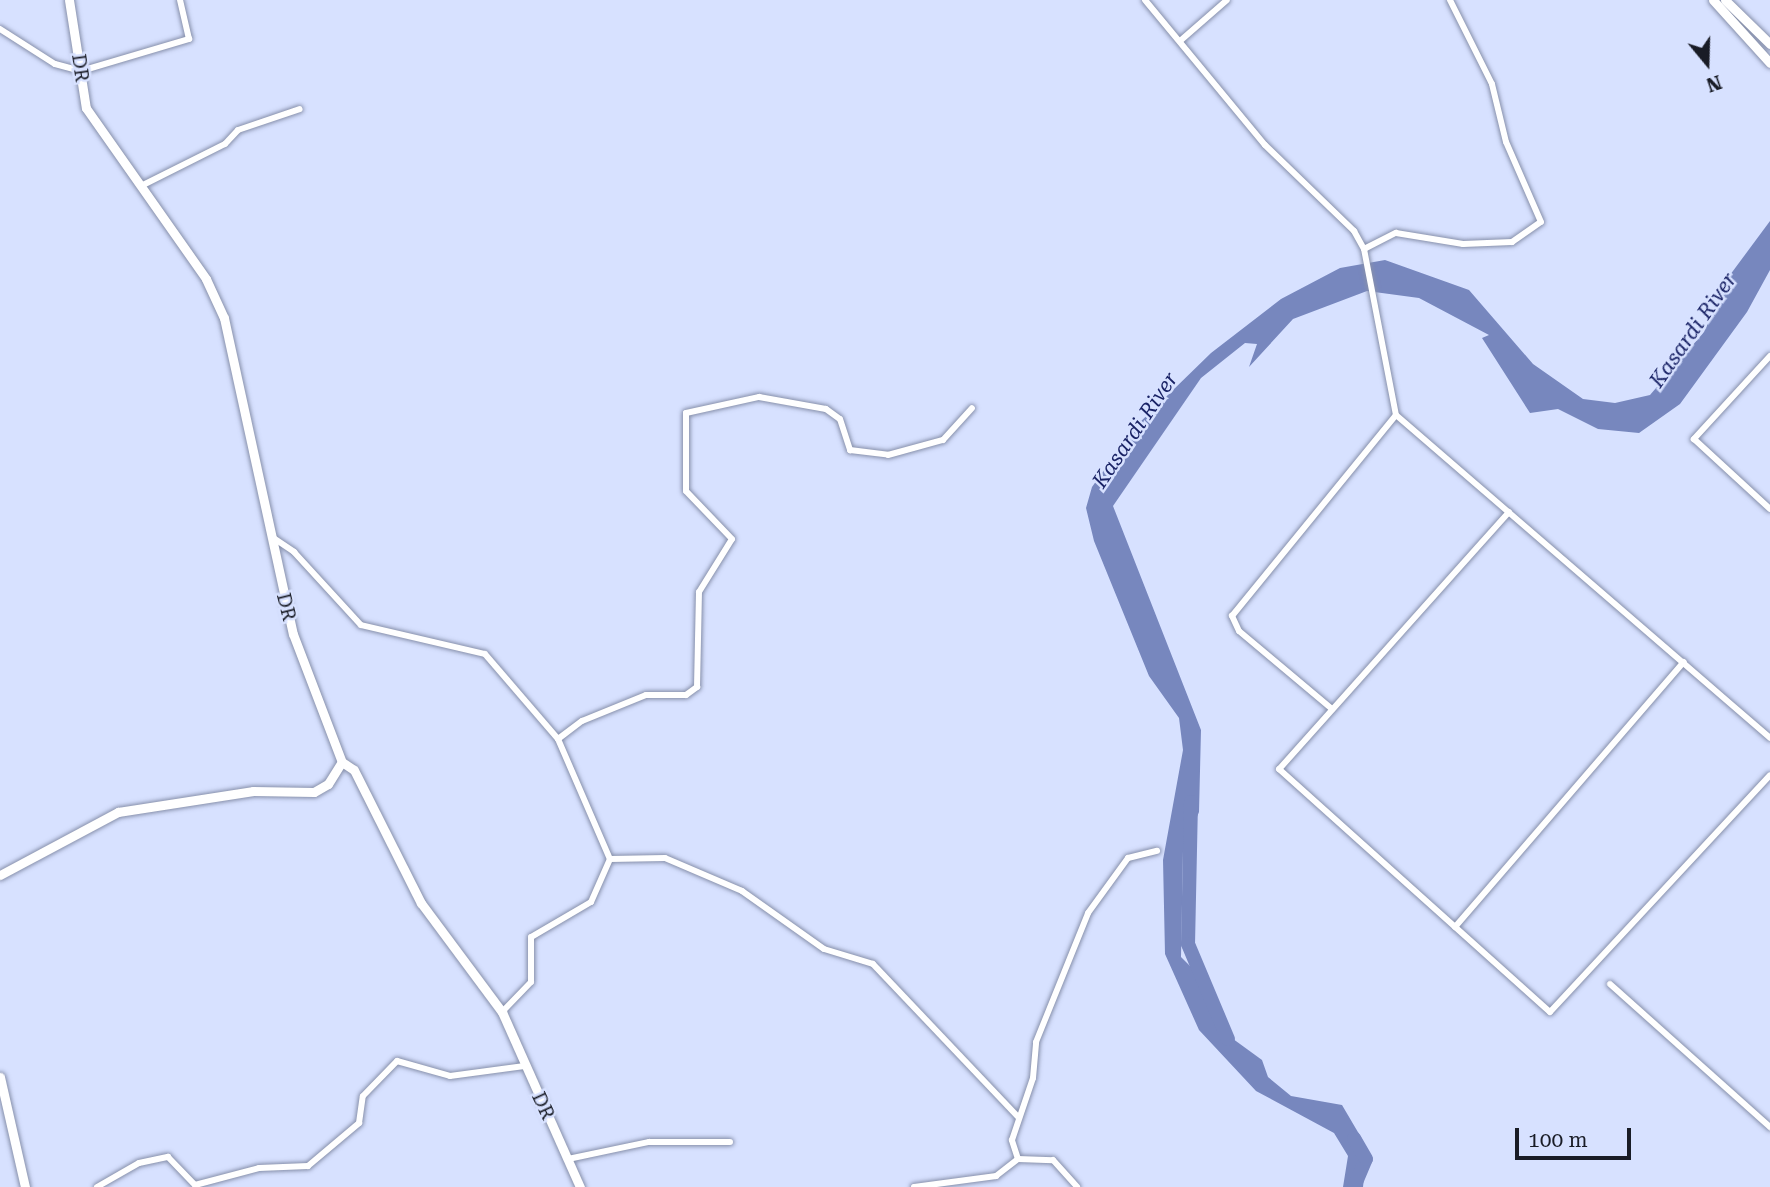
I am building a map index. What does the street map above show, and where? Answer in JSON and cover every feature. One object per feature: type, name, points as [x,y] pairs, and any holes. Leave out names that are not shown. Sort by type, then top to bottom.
[{"type":"main road","name":"DR","points":[[69,0],[86,108],[141,186],[225,317],[293,634],[342,762],[354,771],[421,903],[502,1012],[580,1187]]},
{"type":"main road","points":[[1713,0],[1770,63]]},
{"type":"main road","points":[[1725,0],[1770,44]]},
{"type":"main road","points":[[0,875],[118,812],[253,790],[314,792],[328,784],[342,762]]},
{"type":"main road","points":[[0,1077],[25,1187]]},
{"type":"street","points":[[0,29],[55,64],[80,71],[190,40],[180,0]]},
{"type":"street","points":[[1146,0],[1265,145],[1345,219],[1364,249],[1372,305],[1396,415],[1770,738]]},
{"type":"street","points":[[1180,41],[1227,0]]},
{"type":"street","points":[[1364,249],[1396,233],[1463,244],[1512,242],[1541,222],[1506,142],[1492,84],[1450,0]]},
{"type":"street","points":[[141,186],[225,144],[238,130],[300,108]]},
{"type":"street","points":[[1770,356],[1694,439],[1770,509]]},
{"type":"street","points":[[558,738],[582,721],[646,695],[686,695],[697,687],[699,592],[732,539],[685,491],[686,413],[759,397],[826,409],[840,419],[850,450],[888,455],[943,440],[971,408]]},
{"type":"street","points":[[1332,709],[1239,631],[1232,616],[1396,415]]},
{"type":"street","points":[[1509,512],[1279,769],[1549,1013],[1770,775]]},
{"type":"street","points":[[270,536],[294,552],[361,625],[485,654],[558,738],[610,859],[592,902],[531,937],[531,982],[502,1012]]},
{"type":"street","points":[[1455,927],[1684,662]]},
{"type":"street","points":[[1018,1159],[1012,1140],[1033,1078],[1037,1042],[1088,913],[1128,859],[1157,851]]},
{"type":"street","points":[[610,859],[665,858],[742,891],[824,949],[873,964],[1018,1117]]},
{"type":"street","points":[[1610,984],[1770,1127]]},
{"type":"street","points":[[97,1187],[139,1163],[168,1157],[195,1185],[251,1169],[308,1166],[359,1123],[363,1096],[397,1061],[450,1076],[524,1066]]},
{"type":"street","points":[[568,1159],[649,1142],[730,1142]]},
{"type":"street","points":[[914,1187],[996,1176],[1018,1159],[1053,1160],[1077,1187]]},
{"type":"water","points":[[1770,221],[1770,270],[1747,312],[1680,404],[1639,433],[1598,429],[1558,409],[1530,413],[1482,338],[1489,335],[1419,298],[1367,291],[1293,319],[1249,367],[1257,344],[1245,343],[1201,378],[1113,506],[1201,730],[1199,812],[1183,851],[1181,957],[1203,979],[1229,1036],[1262,1060],[1268,1077],[1291,1096],[1342,1105],[1362,1139],[1365,1168],[1363,1187],[1343,1187],[1348,1156],[1334,1133],[1256,1091],[1199,1030],[1165,954],[1163,860],[1183,750],[1179,718],[1149,676],[1094,541],[1086,508],[1092,487],[1133,429],[1211,353],[1281,299],[1340,268],[1385,260],[1469,290],[1533,364],[1583,399],[1615,403],[1650,395],[1704,332],[1730,275]]},
{"type":"waterway","name":"Kasardi River","points":[[1191,802],[1188,944],[1228,1039]]},
{"type":"waterway","name":"Kasardi River","points":[[1354,1138],[1366,1159],[1354,1187]]}]
